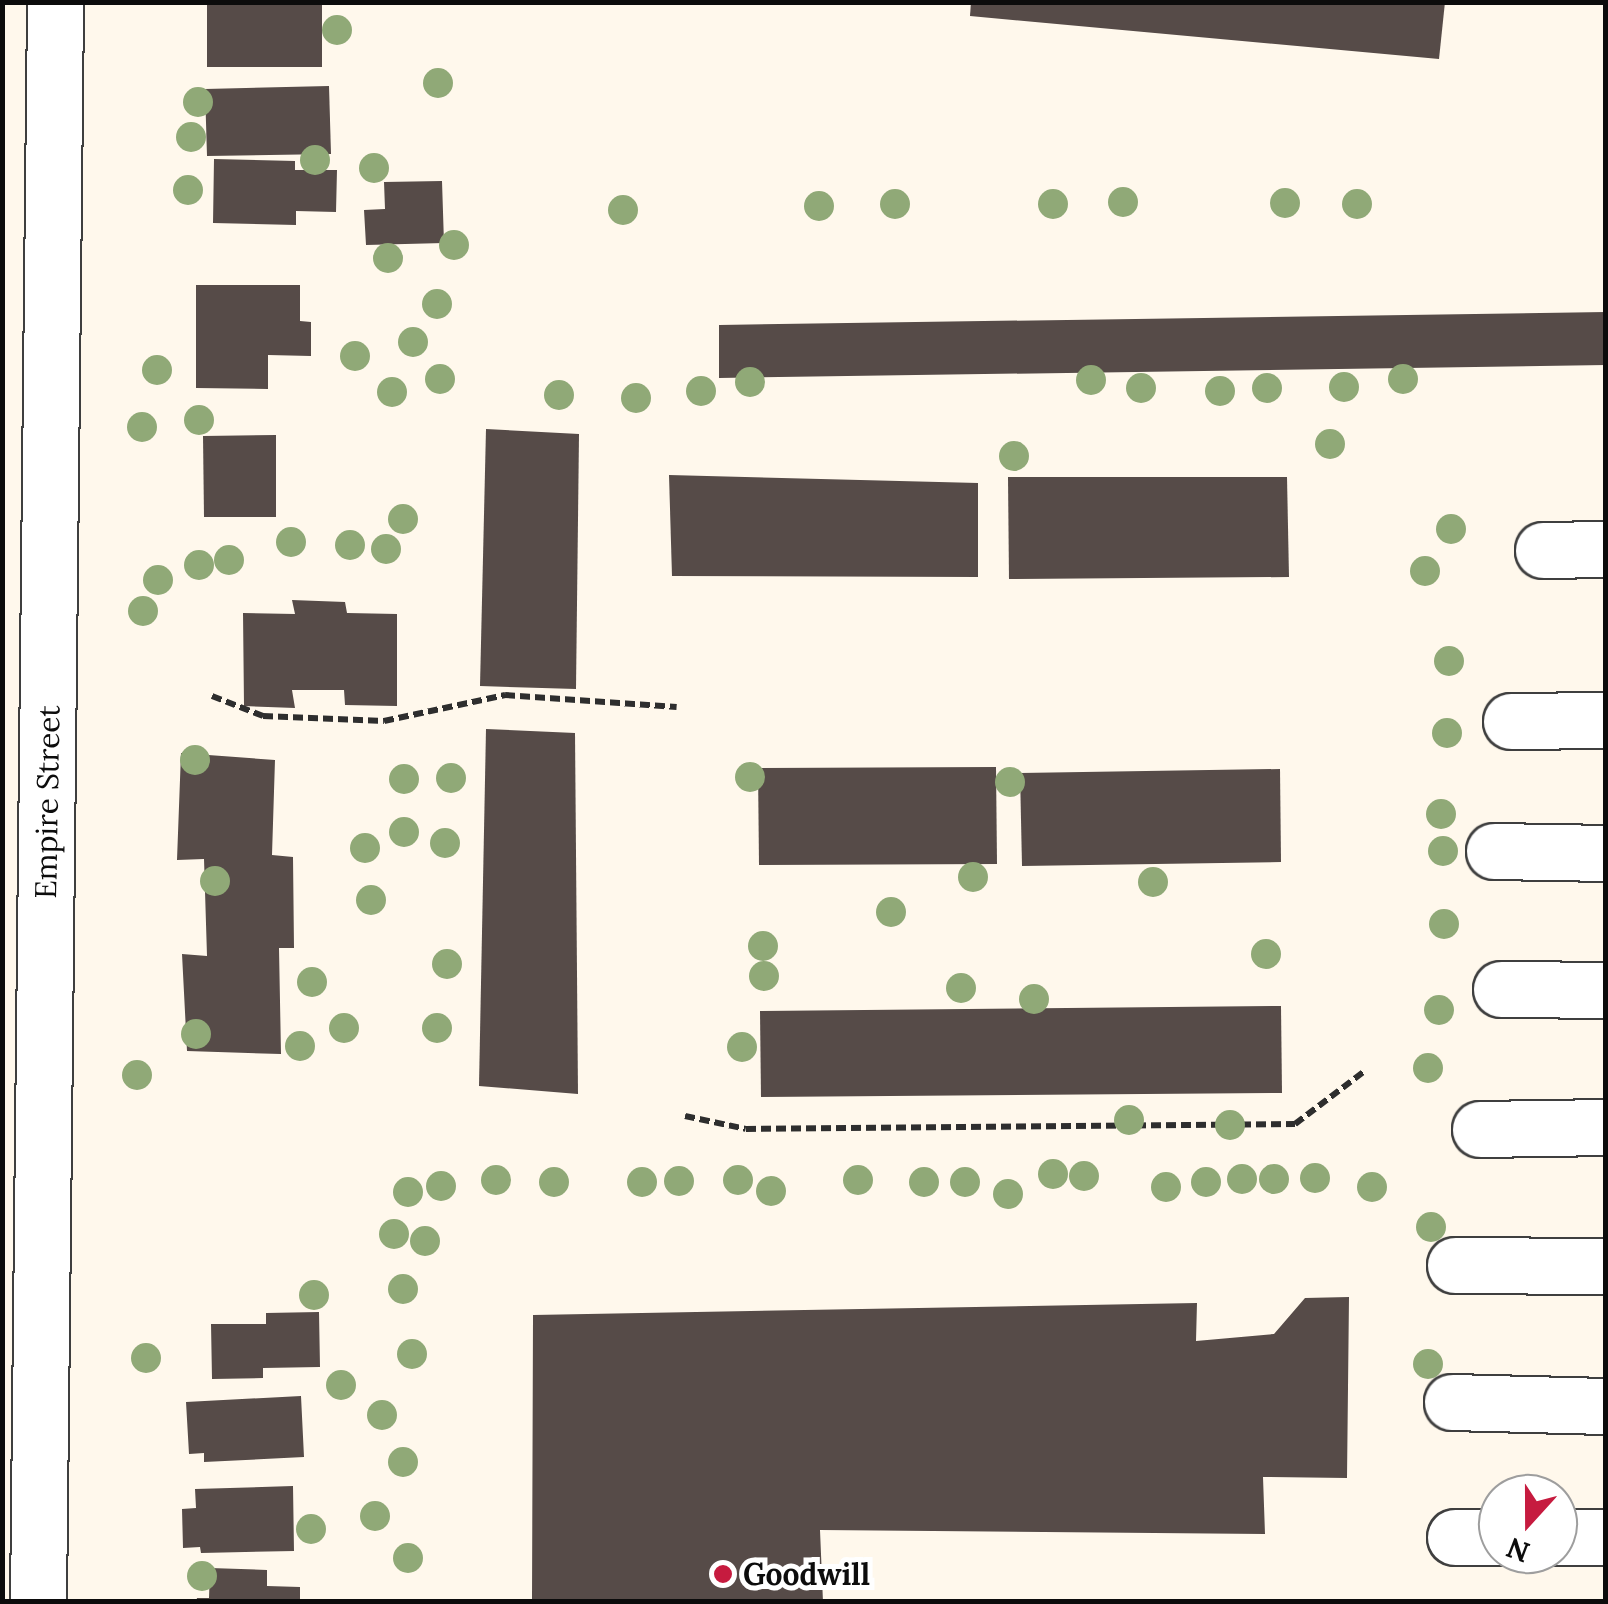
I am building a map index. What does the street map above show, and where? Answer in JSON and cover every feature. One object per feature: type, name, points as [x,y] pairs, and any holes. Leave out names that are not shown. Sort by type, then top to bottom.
[{"type":"street","name":"Empire Street","points":[[38,1602],[55,2]]},
{"type":"street","points":[[1542,550],[1606,549]]},
{"type":"street","points":[[1511,720],[1606,720]]},
{"type":"street","points":[[1494,851],[1606,853]]},
{"type":"street","points":[[1501,989],[1606,990]]},
{"type":"street","points":[[1480,1130],[1606,1127]]},
{"type":"street","points":[[1455,1265],[1606,1266]]},
{"type":"street","points":[[1452,1402],[1606,1406]]},
{"type":"street","points":[[1578,1537],[1606,1537]]},
{"type":"path","points":[[212,696],[264,716],[384,720],[505,695],[676,707]]},
{"type":"path","points":[[685,1116],[746,1128],[1295,1124],[1366,1070]]},
{"type":"building","points":[[207,2],[322,2],[322,67],[207,67]]},
{"type":"building","points":[[971,2],[1445,2],[1439,59],[970,16]]},
{"type":"building","points":[[329,86],[331,154],[207,156],[205,89]]},
{"type":"building","points":[[214,159],[295,161],[295,170],[337,170],[336,212],[296,211],[296,225],[213,223]]},
{"type":"building","points":[[442,181],[444,243],[366,245],[364,210],[385,209],[384,182]]},
{"type":"building","points":[[196,285],[300,285],[300,321],[311,322],[311,356],[268,355],[268,389],[196,388]]},
{"type":"building","points":[[1606,312],[1606,365],[719,378],[719,325]]},
{"type":"building","points":[[486,429],[579,434],[576,689],[480,686]]},
{"type":"building","points":[[276,435],[276,517],[204,517],[203,436]]},
{"type":"building","points":[[669,475],[978,483],[978,577],[672,576]]},
{"type":"building","points":[[1008,477],[1287,477],[1289,577],[1009,579]]},
{"type":"building","points":[[292,600],[345,602],[347,613],[397,614],[397,706],[345,705],[344,690],[292,690],[295,708],[244,706],[243,613],[295,614]]},
{"type":"building","points":[[486,729],[575,733],[578,1094],[479,1086]]},
{"type":"building","points":[[181,753],[275,760],[272,855],[293,857],[294,948],[279,948],[281,1054],[187,1051],[182,954],[207,956],[204,859],[177,860]]},
{"type":"building","points":[[996,767],[997,864],[759,865],[758,768]]},
{"type":"building","points":[[1280,769],[1281,862],[1022,866],[1020,773]]},
{"type":"building","points":[[1281,1006],[1282,1093],[761,1097],[760,1011]]},
{"type":"building","points":[[1349,1297],[1347,1478],[1263,1477],[1265,1534],[820,1530],[823,1602],[532,1602],[533,1315],[1197,1303],[1196,1341],[1274,1334],[1305,1298]]},
{"type":"building","points":[[319,1312],[320,1367],[263,1368],[263,1378],[212,1379],[211,1324],[266,1324],[266,1313]]},
{"type":"building","points":[[301,1396],[304,1457],[204,1462],[204,1453],[189,1454],[186,1402]]},
{"type":"building","points":[[293,1486],[294,1551],[201,1553],[200,1547],[183,1548],[182,1509],[196,1508],[195,1489]]},
{"type":"building","points":[[210,1568],[267,1570],[267,1586],[300,1587],[300,1602],[196,1602],[197,1598],[209,1598]]},
{"type":"place","name":"Goodwill","points":[[723,1574]]}]
